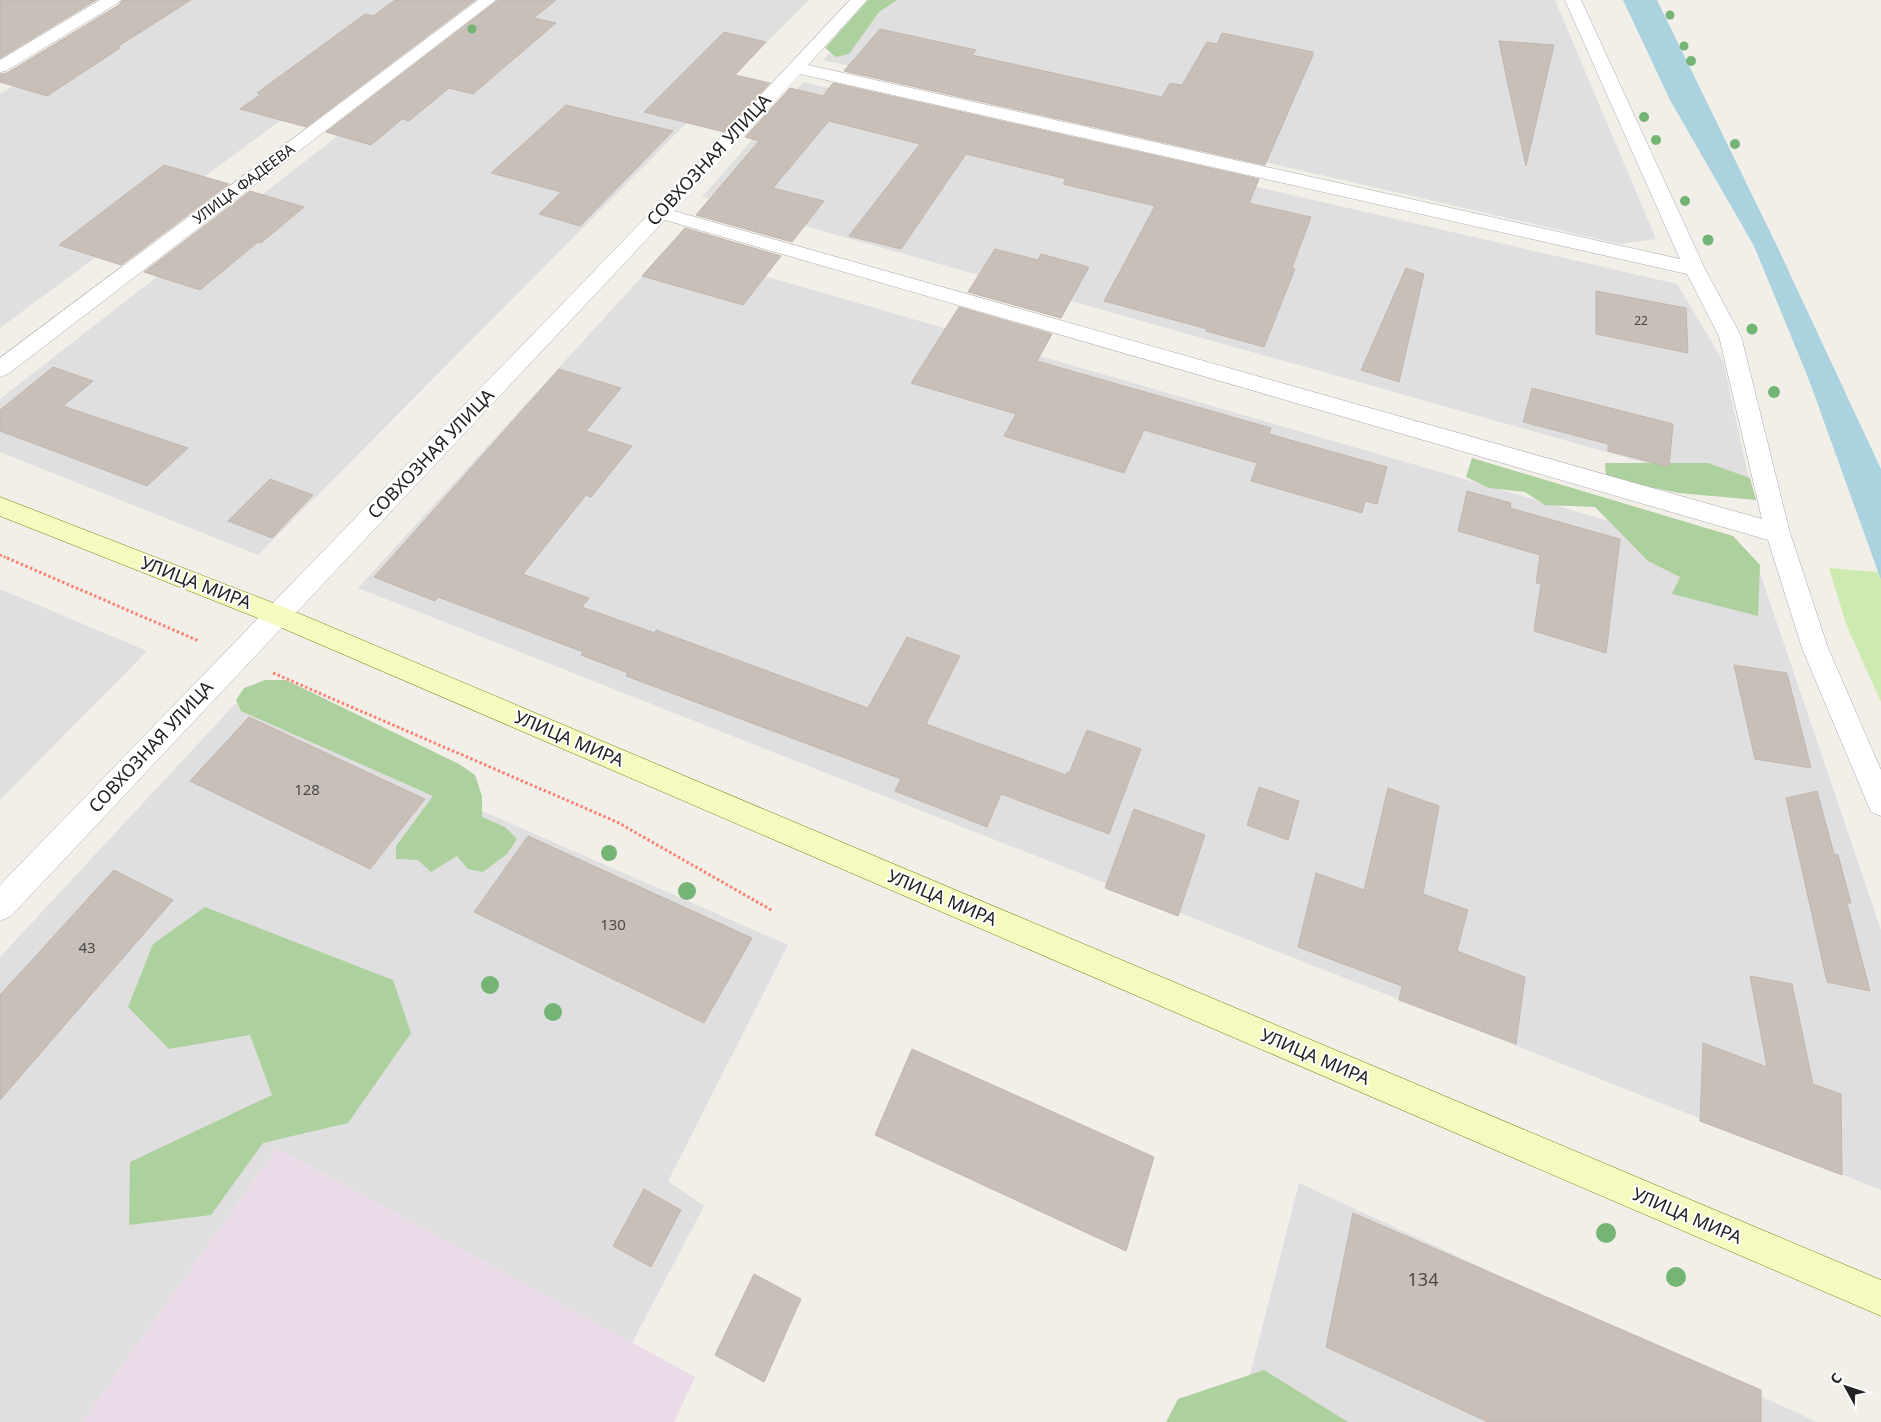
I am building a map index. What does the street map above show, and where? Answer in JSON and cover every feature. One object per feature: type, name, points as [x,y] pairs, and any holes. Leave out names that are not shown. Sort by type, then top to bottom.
[{"type":"main road","name":"УЛИЦА МИРА","points":[[0,506],[277,615],[1881,1298]]},
{"type":"street","points":[[0,67],[112,0]]},
{"type":"street","name":"УЛИЦА ФАДЕЕВА","points":[[0,369],[488,0]]},
{"type":"street","name":"СОВХОЗНАЯ УЛИЦА","points":[[0,906],[661,213],[859,0]]},
{"type":"street","points":[[1573,0],[1695,269],[1730,336],[1778,533],[1815,648],[1881,803]]},
{"type":"street","points":[[796,68],[1695,269]]},
{"type":"street","points":[[661,213],[1778,533]]},
{"type":"path","points":[[0,555],[617,822],[773,911]]},
{"type":"shaded area","points":[[153,0],[443,0],[0,328],[0,94]]},
{"type":"shaded area","points":[[512,0],[809,0],[258,555],[0,452],[0,399]]},
{"type":"shaded area","points":[[879,0],[1555,0],[1656,239],[1620,244],[823,60]]},
{"type":"shaded area","points":[[803,82],[1677,284],[1723,361],[1752,493],[702,197]]},
{"type":"shaded area","points":[[668,248],[1757,564],[1881,930],[1881,1190],[358,588]]},
{"type":"shaded area","points":[[0,589],[147,651],[0,800]]},
{"type":"shaded area","points":[[236,703],[788,945],[668,1181],[704,1206],[632,1343],[277,1148],[82,1422],[0,1422],[0,957]]},
{"type":"shaded area","points":[[277,1148],[695,1377],[674,1422],[82,1422]]},
{"type":"shaded area","points":[[1299,1183],[1817,1422],[1238,1422]]},
{"type":"green space","points":[[868,0],[897,0],[879,12],[849,54],[836,57],[825,48]]},
{"type":"green space","points":[[1472,458],[1733,536],[1760,565],[1758,616],[1672,594],[1680,577],[1648,561],[1595,507],[1545,505],[1525,492],[1489,488],[1466,477]]},
{"type":"green space","points":[[1605,463],[1708,463],[1750,478],[1756,500],[1679,493],[1606,478]]},
{"type":"green space","points":[[1829,568],[1878,572],[1881,580],[1881,702],[1846,624]]},
{"type":"green space","points":[[265,680],[286,680],[459,764],[475,775],[482,796],[482,817],[505,827],[517,839],[507,854],[483,872],[468,869],[457,856],[431,872],[418,860],[396,859],[396,846],[433,796],[241,711],[236,700],[244,688]]},
{"type":"green space","points":[[205,907],[393,980],[411,1033],[348,1123],[263,1143],[211,1215],[129,1225],[130,1162],[272,1095],[250,1035],[169,1049],[128,1007],[153,944]]},
{"type":"green space","points":[[1264,1370],[1348,1422],[1166,1422],[1178,1399]]},
{"type":"water","points":[[1623,0],[1657,0],[1776,244],[1881,469],[1881,580],[1809,380],[1754,246],[1670,100]]},
{"type":"building","points":[[0,0],[96,0],[0,58]]},
{"type":"building","points":[[122,0],[191,0],[117,47],[120,48],[47,96],[0,82],[0,74],[7,73],[119,5]]},
{"type":"building","points":[[395,0],[475,0],[306,127],[240,109],[261,94],[257,93],[365,14],[373,16]]},
{"type":"building","points":[[498,0],[556,0],[534,18],[556,23],[473,94],[449,88],[409,121],[402,119],[371,145],[326,132]]},
{"type":"building","points":[[880,29],[976,50],[972,55],[1162,97],[1170,83],[1182,85],[1207,42],[1217,44],[1222,33],[1313,52],[1313,55],[1265,165],[844,71]]},
{"type":"building","points":[[724,32],[766,42],[735,75],[770,83],[724,132],[644,112]]},
{"type":"building","points":[[1499,41],[1554,45],[1526,166],[1507,80]]},
{"type":"building","points":[[833,83],[1259,179],[1249,203],[1311,217],[1292,268],[1295,269],[1264,347],[1206,331],[1207,329],[1104,301],[1155,206],[1063,184],[1066,179],[966,154],[901,249],[849,236],[920,144],[829,121],[773,188],[824,201],[792,242],[696,215],[759,141],[745,137],[790,88],[823,96]]},
{"type":"building","points":[[566,105],[673,131],[580,226],[539,214],[561,192],[491,173]]},
{"type":"building","points":[[164,165],[229,184],[121,265],[59,245]]},
{"type":"building","points":[[250,191],[304,207],[200,290],[144,272]]},
{"type":"building","points":[[685,228],[781,256],[743,305],[642,276]]},
{"type":"building","points":[[995,249],[1038,260],[1041,254],[1089,267],[1061,318],[968,292]]},
{"type":"building","points":[[1406,268],[1424,274],[1399,382],[1361,370]]},
{"type":"building","points":[[1596,291],[1686,308],[1688,353],[1596,334]]},
{"type":"building","points":[[959,307],[1052,334],[1037,361],[1271,428],[1269,434],[1387,467],[1377,504],[1365,501],[1362,513],[1251,481],[1257,463],[1144,430],[1124,473],[1004,436],[1016,414],[911,383]]},
{"type":"building","points":[[53,367],[93,381],[63,406],[188,448],[147,486],[0,431],[0,410]]},
{"type":"building","points":[[559,369],[621,388],[586,431],[632,446],[591,497],[586,495],[523,574],[589,598],[582,607],[655,633],[656,630],[868,708],[907,637],[960,656],[926,724],[1066,775],[1067,772],[1069,773],[1087,730],[1141,749],[1109,834],[1001,794],[987,827],[895,791],[901,779],[626,676],[628,673],[581,655],[583,652],[438,597],[435,601],[374,577]]},
{"type":"building","points":[[1532,388],[1673,424],[1669,467],[1608,451],[1608,444],[1523,422]]},
{"type":"building","points":[[270,479],[313,495],[272,538],[228,521]]},
{"type":"building","points":[[1467,491],[1511,503],[1510,508],[1620,539],[1606,653],[1534,631],[1541,584],[1536,583],[1540,555],[1458,531]]},
{"type":"building","points":[[1734,665],[1787,673],[1811,768],[1755,759]]},
{"type":"building","points":[[249,717],[425,799],[370,869],[190,781]]},
{"type":"building","points":[[1259,787],[1299,801],[1288,840],[1247,825]]},
{"type":"building","points":[[1388,788],[1439,806],[1423,894],[1468,910],[1457,951],[1525,977],[1516,1044],[1399,1000],[1402,986],[1298,947],[1316,873],[1364,890]]},
{"type":"building","points":[[1817,791],[1834,854],[1838,855],[1851,903],[1847,903],[1870,991],[1827,982],[1786,798]]},
{"type":"building","points":[[1134,809],[1205,835],[1178,916],[1105,888]]},
{"type":"building","points":[[528,836],[752,938],[704,1023],[474,912]]},
{"type":"building","points":[[114,870],[173,900],[0,1100],[0,995]]},
{"type":"building","points":[[1750,976],[1792,984],[1813,1084],[1841,1094],[1842,1175],[1700,1121],[1703,1043],[1767,1067]]},
{"type":"building","points":[[912,1049],[1154,1157],[1126,1251],[875,1135]]},
{"type":"building","points":[[644,1189],[681,1210],[651,1267],[613,1246]]},
{"type":"building","points":[[1353,1213],[1761,1390],[1761,1422],[1488,1422],[1326,1347]]},
{"type":"building","points":[[754,1274],[801,1299],[764,1382],[715,1355]]}]
